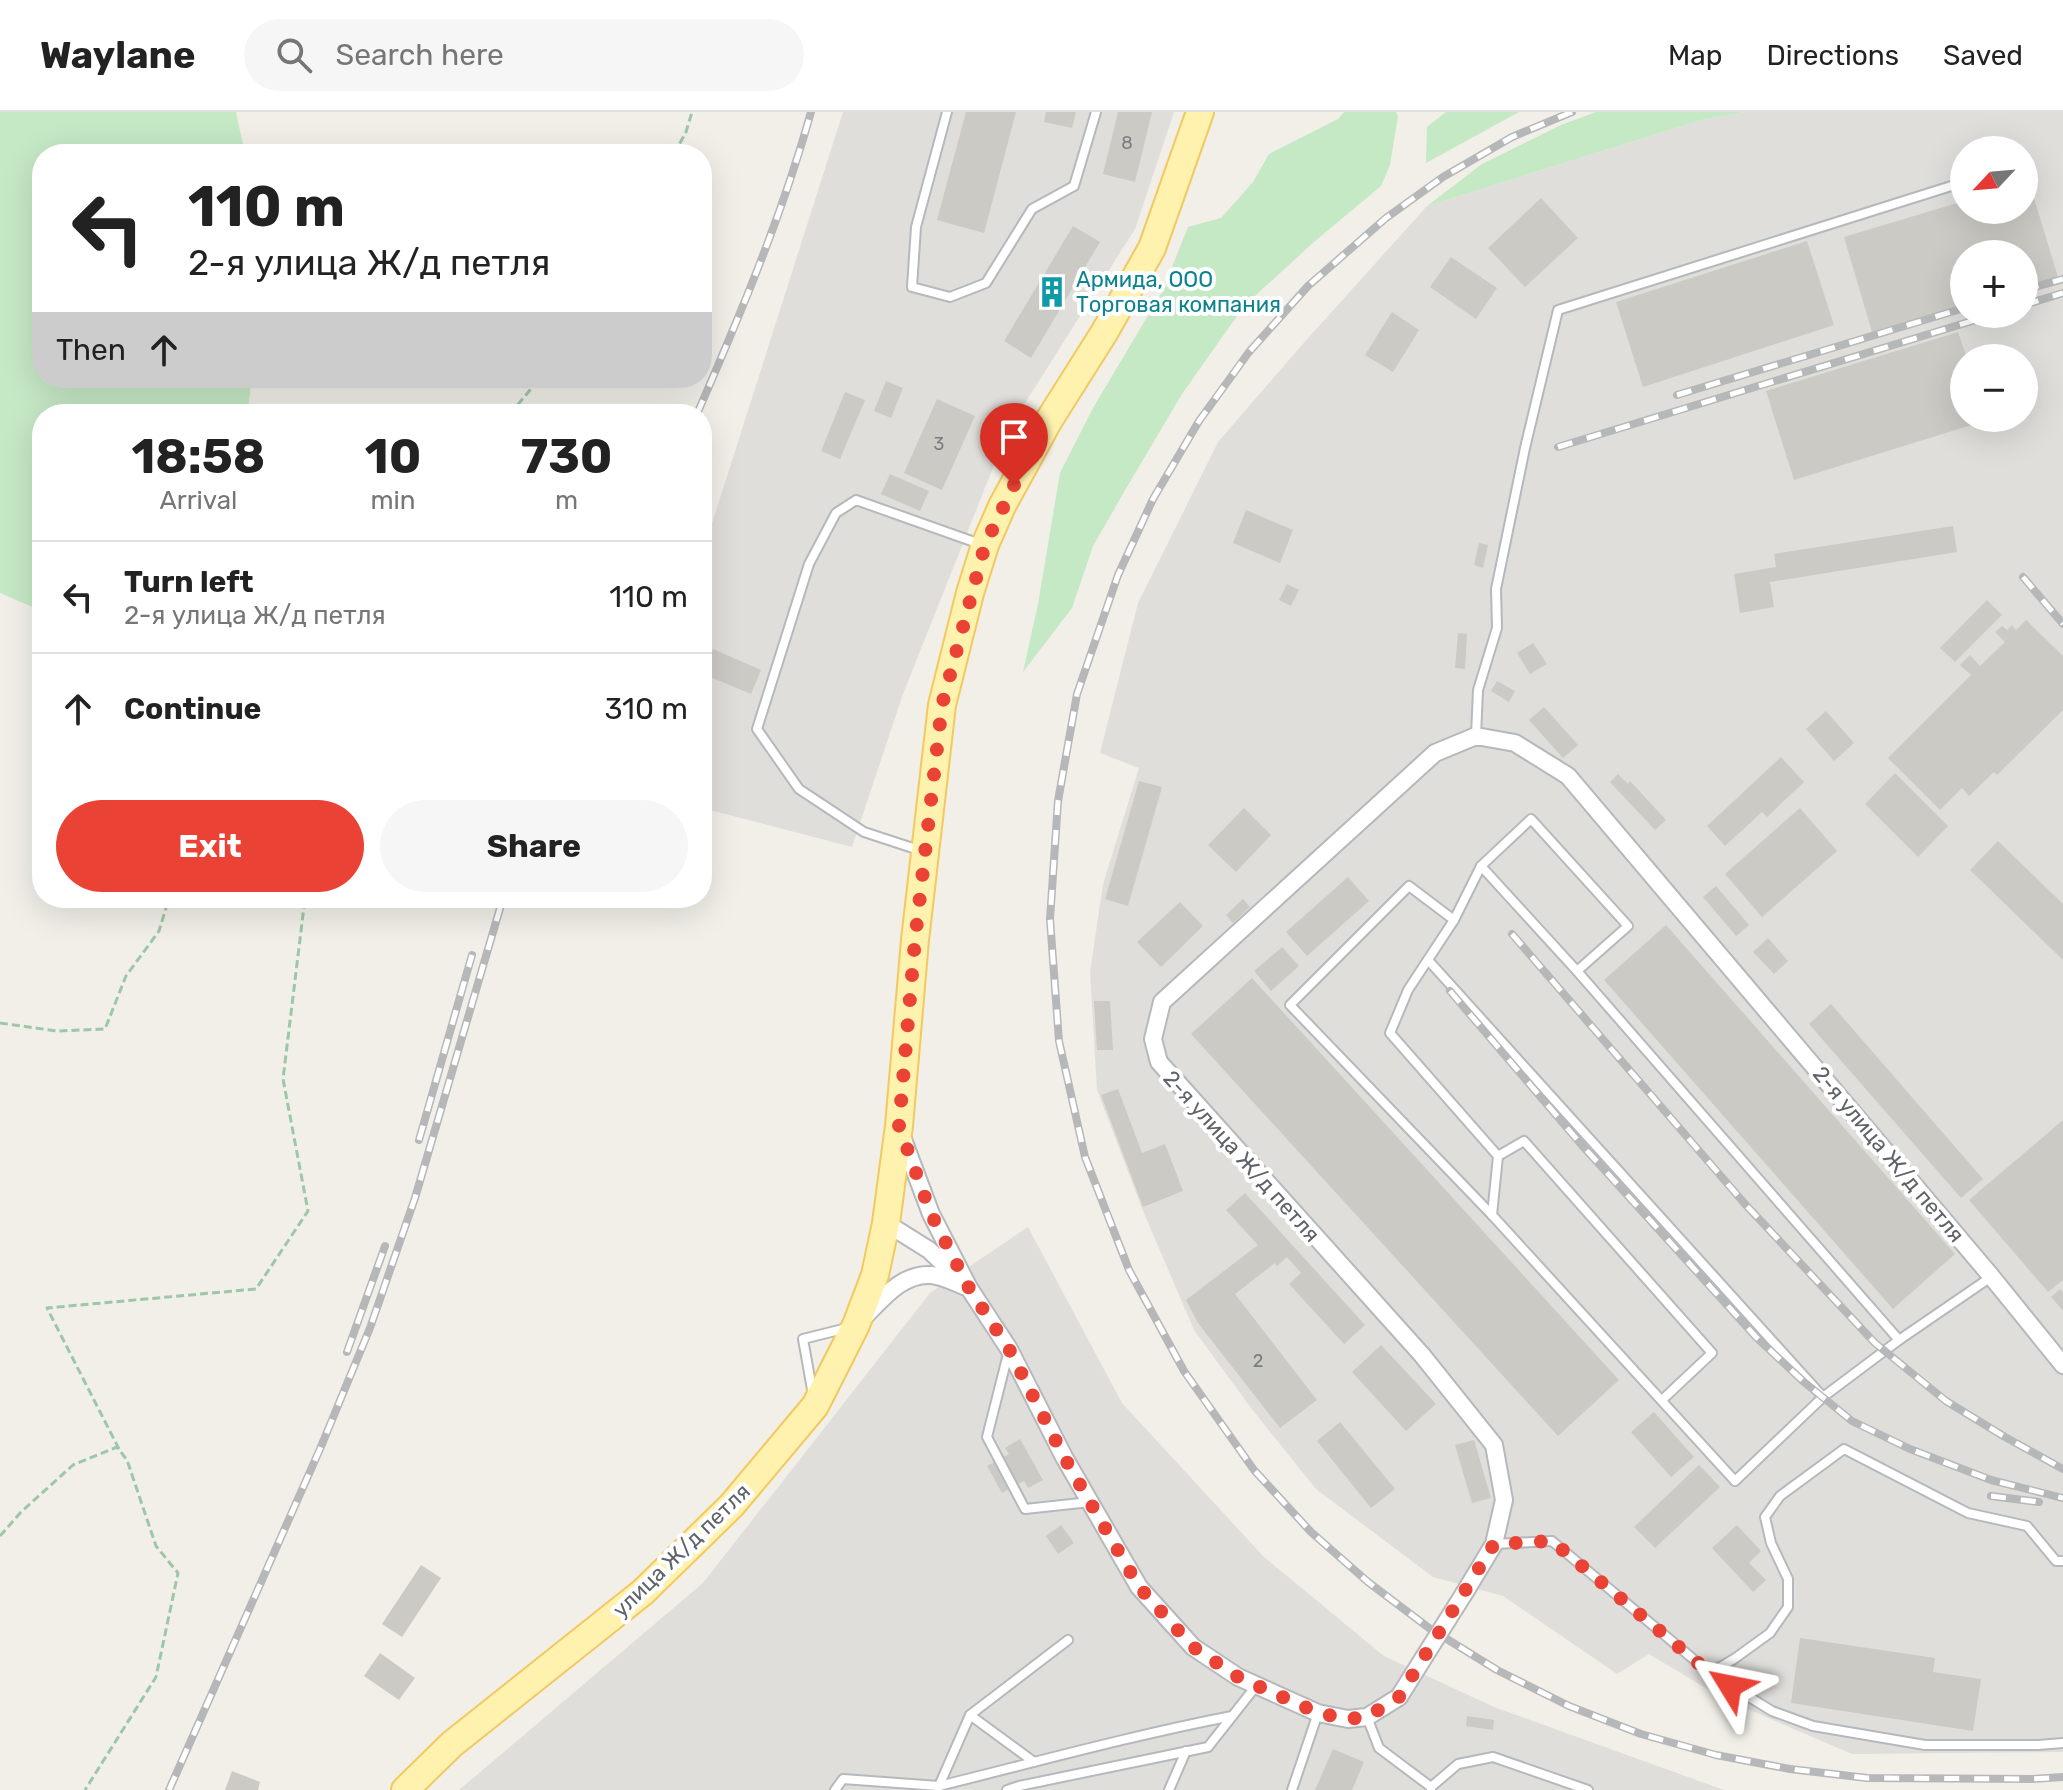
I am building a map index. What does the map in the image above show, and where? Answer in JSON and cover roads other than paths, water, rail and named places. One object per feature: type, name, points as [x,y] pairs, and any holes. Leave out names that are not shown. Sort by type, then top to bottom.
[{"type":"main road","name":"улица Ж/д петля","points":[[405,1790],[452,1744],[643,1592],[732,1505],[815,1406],[856,1325],[875,1275],[886,1223],[899,1126],[915,940],[942,705],[985,545],[1002,506],[1049,420],[1104,333],[1152,248],[1200,112]]},
{"type":"street","name":"2-я улица Ж/д петля","points":[[1367,1717],[1399,1697],[1494,1544],[1504,1500],[1494,1445],[1422,1355],[1159,1062],[1153,1039],[1162,1002],[1435,753],[1476,736],[1515,743],[1568,776],[2063,1365]]},
{"type":"street","points":[[899,1126],[931,1214],[969,1288],[1009,1349],[1064,1457],[1139,1587],[1193,1647],[1238,1677],[1318,1713],[1348,1719],[1367,1717]]},
{"type":"street","points":[[886,1223],[929,1250],[969,1288]]},
{"type":"street","points":[[856,1325],[890,1291],[909,1279],[931,1275],[969,1288]]},
{"type":"lane","points":[[947,112],[916,227],[912,287],[950,297],[986,283],[1032,209],[1074,186],[1096,112]]},
{"type":"lane","points":[[1476,736],[1478,690],[1497,628],[1496,589],[1558,310],[1950,186]]},
{"type":"lane","points":[[925,852],[864,832],[799,789],[757,729],[809,564],[836,513],[856,500],[985,545]]},
{"type":"lane","points":[[1492,1215],[1498,1156],[1390,1033],[1408,990],[1454,920],[1481,866],[1531,819],[1628,926],[1577,971]]},
{"type":"lane","points":[[1481,866],[1577,971],[1899,1340]]},
{"type":"lane","points":[[1454,920],[1409,886],[1290,1005],[1492,1215],[1735,1481],[1823,1397],[1991,1276]]},
{"type":"lane","points":[[1428,960],[1823,1397]]},
{"type":"lane","points":[[1498,1156],[1524,1141],[1712,1353],[1662,1400]]},
{"type":"lane","points":[[815,1406],[803,1339],[856,1325]]},
{"type":"lane","points":[[1009,1349],[987,1437],[1025,1509],[1090,1502]]},
{"type":"lane","points":[[1710,1673],[1770,1633],[1788,1607],[1788,1579],[1771,1543],[1765,1517],[1780,1496],[1844,1449],[1968,1513],[2027,1526],[2056,1561],[2063,1561]]},
{"type":"lane","points":[[1494,1544],[1552,1541],[1710,1673],[1772,1711],[1813,1726],[1925,1745],[2063,1743]]},
{"type":"lane","points":[[938,1788],[970,1715],[1068,1640]]},
{"type":"lane","points":[[1007,1790],[1208,1747],[1256,1686]]},
{"type":"lane","points":[[1292,1790],[1318,1713]]},
{"type":"lane","points":[[970,1715],[1034,1762]]},
{"type":"lane","points":[[835,1790],[843,1779],[938,1788],[1034,1762],[1232,1716]]},
{"type":"lane","points":[[1367,1717],[1379,1748],[1431,1788],[1458,1764],[1493,1757],[1588,1790]]},
{"type":"lane","points":[[1169,1790],[1186,1751]]},
{"type":"railway","points":[[712,378],[774,227],[811,112]]},
{"type":"railway","points":[[1572,112],[1512,137],[1443,177],[1386,218],[1308,286],[1249,352],[1199,421],[1153,499],[1118,575],[1077,694],[1058,801],[1050,919],[1059,1041],[1085,1157],[1129,1270],[1184,1371],[1254,1470],[1311,1532],[1368,1582],[1429,1628],[1497,1670],[1569,1706],[1641,1734],[1716,1755],[1790,1769],[1867,1778],[2063,1777]]},
{"type":"railway","points":[[2038,286],[2063,279]]},
{"type":"railway","points":[[2038,301],[2063,293]]},
{"type":"railway","points":[[1677,395],[1950,312]]},
{"type":"railway","points":[[1558,447],[1950,328]]},
{"type":"railway","points":[[701,404],[708,388]]},
{"type":"railway","points":[[2023,577],[2063,624]]},
{"type":"railway","points":[[169,1790],[320,1449],[370,1328],[415,1198],[500,908]]},
{"type":"railway","points":[[1512,934],[1745,1204],[1875,1343],[1946,1401],[2063,1469]]},
{"type":"railway","points":[[419,1140],[472,955]]},
{"type":"railway","points":[[1450,991],[1580,1143],[1756,1337],[1804,1382],[1852,1421],[1910,1449],[1991,1480],[2063,1498]]},
{"type":"railway","points":[[347,1352],[385,1246]]},
{"type":"railway","points":[[1991,1496],[2039,1502]]},
{"type":"place","name":"Армида, ООО Торговая компания","points":[[1052,292]]}]
